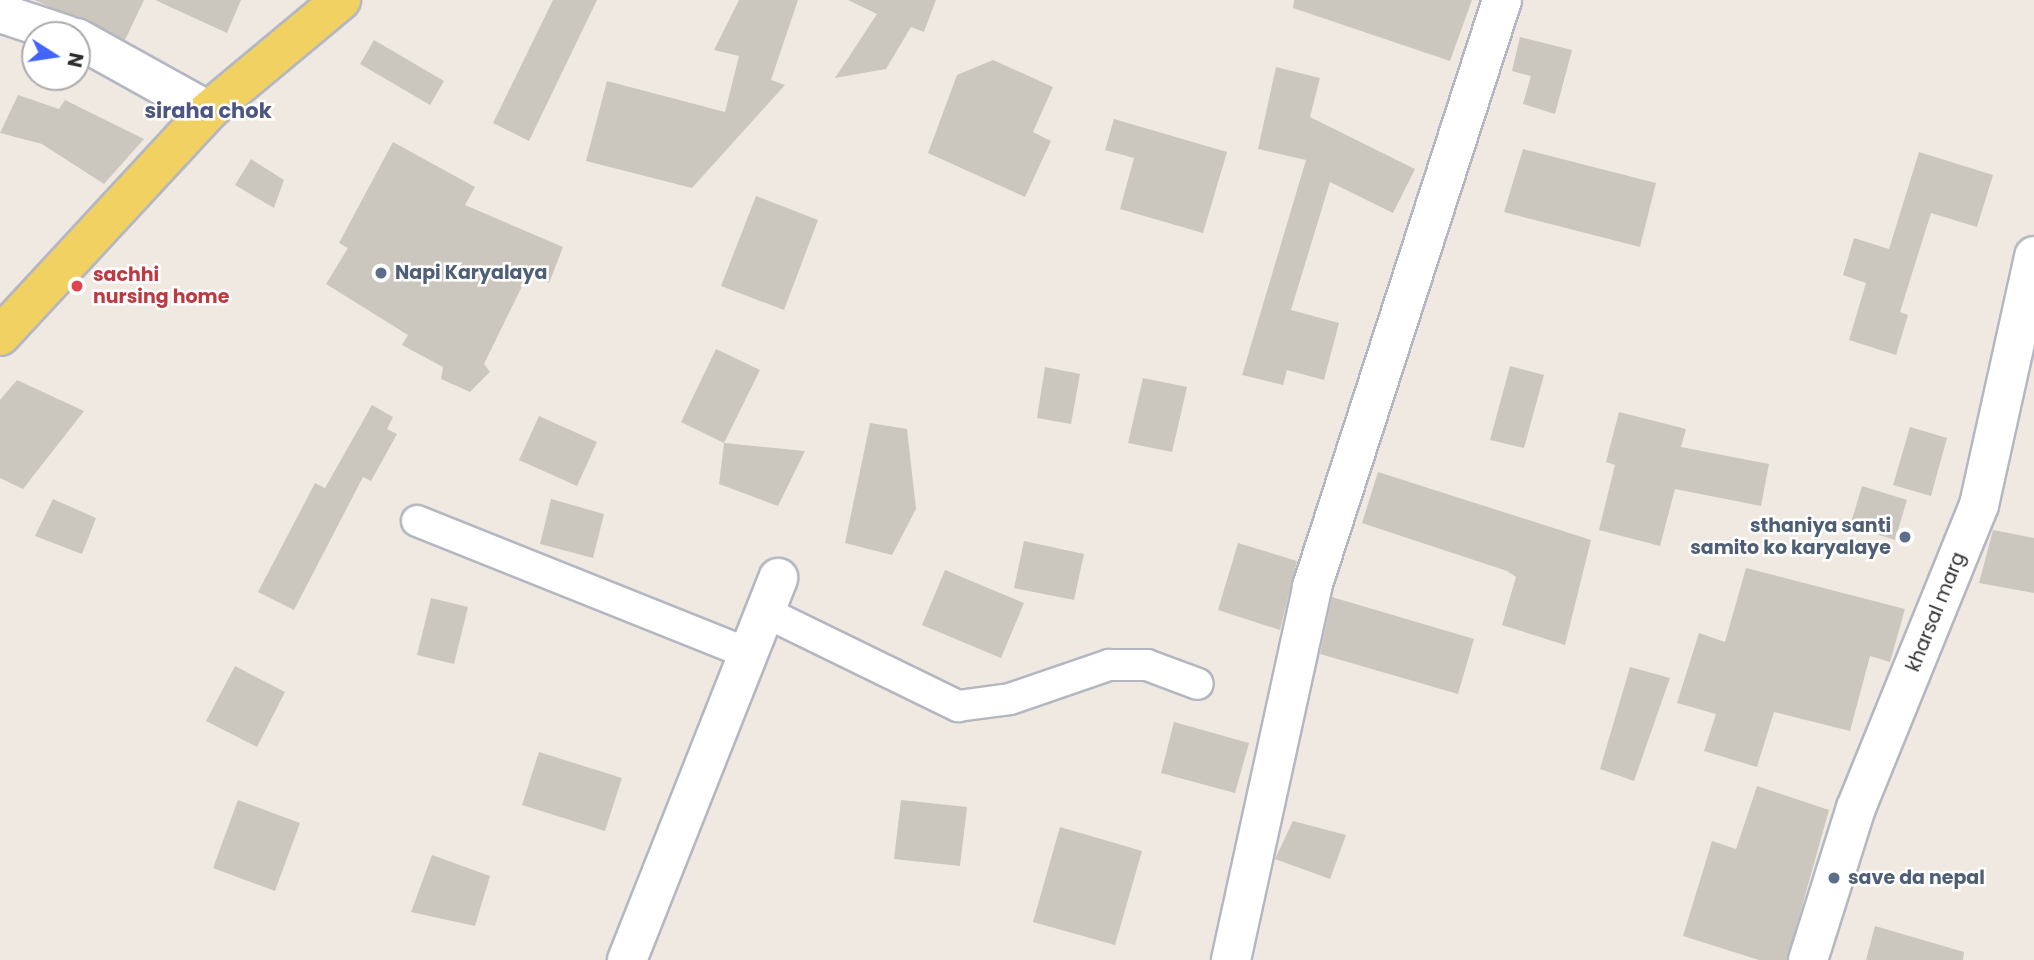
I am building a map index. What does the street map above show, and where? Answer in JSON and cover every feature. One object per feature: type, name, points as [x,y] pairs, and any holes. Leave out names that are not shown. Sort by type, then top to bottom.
[{"type":"main road","points":[[0,335],[208,111],[341,0]]},
{"type":"street","points":[[1231,960],[1312,587],[1502,0]]},
{"type":"street","points":[[0,13],[24,21]]},
{"type":"street","points":[[91,46],[208,111]]},
{"type":"street","name":"kharsal marg","points":[[1808,960],[1856,808],[1979,505],[2034,256]]},
{"type":"street","points":[[417,521],[523,558],[747,653]]},
{"type":"street","points":[[626,960],[771,595],[958,706],[1010,699],[1109,666],[1147,665],[1198,684]]},
{"type":"building","points":[[34,0],[144,0],[125,40],[91,25],[91,21],[82,21]]},
{"type":"building","points":[[155,0],[241,0],[227,33]]},
{"type":"building","points":[[553,0],[597,0],[529,141],[493,123]]},
{"type":"building","points":[[739,0],[798,0],[771,80],[785,85],[692,188],[586,161],[607,81],[725,112],[739,56],[714,50]]},
{"type":"building","points":[[848,0],[936,0],[924,32],[911,27],[886,69],[835,78],[877,14]]},
{"type":"building","points":[[1294,0],[1472,0],[1450,61],[1293,8]]},
{"type":"building","points":[[1520,37],[1572,50],[1555,114],[1523,104],[1531,76],[1512,71]]},
{"type":"building","points":[[374,40],[444,81],[430,105],[360,64]]},
{"type":"building","points":[[993,60],[1053,87],[1033,132],[1051,141],[1025,197],[928,153],[957,75]]},
{"type":"building","points":[[1276,67],[1320,78],[1310,117],[1415,169],[1393,213],[1330,182],[1291,310],[1339,323],[1324,380],[1287,370],[1283,385],[1242,375],[1306,160],[1258,149]]},
{"type":"building","points":[[18,95],[59,109],[65,100],[144,139],[104,184],[42,144],[0,133]]},
{"type":"building","points":[[1114,119],[1227,152],[1203,233],[1120,209],[1134,158],[1105,150]]},
{"type":"building","points":[[393,142],[475,187],[465,205],[563,247],[549,283],[528,274],[484,364],[490,372],[470,392],[441,379],[443,367],[402,345],[408,335],[326,284],[348,248],[339,243]]},
{"type":"building","points":[[1523,149],[1656,183],[1640,247],[1504,212]]},
{"type":"building","points":[[1919,152],[1993,175],[1977,227],[1931,213],[1900,312],[1908,315],[1896,355],[1849,340],[1866,283],[1843,275],[1854,238],[1889,249]]},
{"type":"building","points":[[251,159],[284,180],[274,208],[235,185]]},
{"type":"building","points":[[756,196],[818,220],[784,310],[721,286]]},
{"type":"building","points":[[716,349],[760,370],[724,443],[681,422]]},
{"type":"building","points":[[1510,366],[1544,375],[1524,448],[1490,440]]},
{"type":"building","points":[[1045,367],[1080,374],[1071,424],[1037,418]]},
{"type":"building","points":[[1143,378],[1187,387],[1172,452],[1128,443]]},
{"type":"building","points":[[17,380],[84,411],[23,489],[0,478],[0,400]]},
{"type":"building","points":[[372,405],[393,417],[387,429],[397,434],[371,481],[363,477],[294,610],[258,592],[315,483],[325,488]]},
{"type":"building","points":[[1619,412],[1686,429],[1681,447],[1769,464],[1761,506],[1675,489],[1660,546],[1599,530],[1615,465],[1606,462]]},
{"type":"building","points":[[539,416],[597,442],[577,486],[519,460]]},
{"type":"building","points":[[870,423],[907,429],[916,509],[892,555],[845,543]]},
{"type":"building","points":[[1910,427],[1947,438],[1931,496],[1893,485]]},
{"type":"building","points":[[724,443],[805,451],[778,506],[719,484]]},
{"type":"building","points":[[1378,472],[1591,540],[1565,645],[1502,625],[1516,577],[1507,571],[1362,523]]},
{"type":"building","points":[[1862,486],[1907,500],[1895,540],[1850,526]]},
{"type":"building","points":[[53,499],[96,518],[82,554],[35,536]]},
{"type":"building","points":[[551,499],[604,514],[593,558],[540,544]]},
{"type":"building","points":[[1993,530],[2034,538],[2034,593],[1979,583]]},
{"type":"building","points":[[1024,541],[1084,554],[1074,600],[1014,588]]},
{"type":"building","points":[[1238,543],[1297,561],[1280,630],[1218,610]]},
{"type":"building","points":[[1746,568],[1905,609],[1890,662],[1870,656],[1850,731],[1774,712],[1757,767],[1704,751],[1716,714],[1677,703],[1699,633],[1725,642]]},
{"type":"building","points":[[945,570],[1024,603],[1001,658],[922,625]]},
{"type":"building","points":[[1332,597],[1474,639],[1458,694],[1320,654]]},
{"type":"building","points":[[431,598],[468,607],[454,664],[417,655]]},
{"type":"building","points":[[235,666],[285,692],[257,747],[206,721]]},
{"type":"building","points":[[1630,667],[1670,678],[1634,781],[1600,769]]},
{"type":"building","points":[[1174,722],[1249,743],[1235,793],[1161,773]]},
{"type":"building","points":[[539,752],[622,778],[605,831],[522,805]]},
{"type":"building","points":[[1757,786],[1829,810],[1787,960],[1759,960],[1683,936],[1712,841],[1736,849]]},
{"type":"building","points":[[238,800],[300,823],[275,891],[213,868]]},
{"type":"building","points":[[901,800],[967,807],[960,866],[894,859]]},
{"type":"building","points":[[1293,821],[1346,835],[1330,879],[1275,859]]},
{"type":"building","points":[[1060,827],[1142,851],[1115,945],[1033,922]]},
{"type":"building","points":[[432,855],[490,876],[475,926],[411,912]]},
{"type":"building","points":[[1875,926],[1964,952],[1963,960],[1866,960]]},
{"type":"place","name":"Napi Karyalaya","points":[[381,273]]},
{"type":"place","name":"sachhi nursing home","points":[[77,286]]},
{"type":"place","name":"sthaniya santi samito ko karyalaye","points":[[1905,537]]},
{"type":"place","name":"save da nepal","points":[[1834,878]]},
{"type":"district","name":"siraha chok","points":[[208,111]]}]
